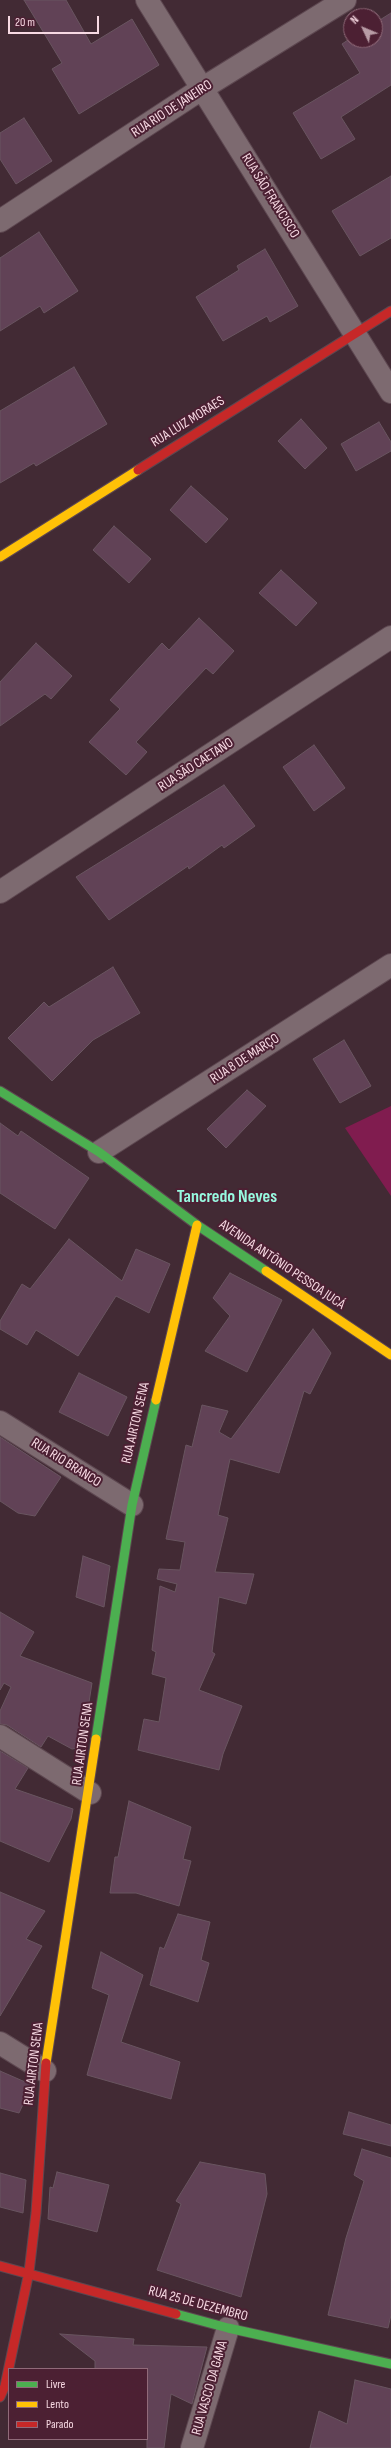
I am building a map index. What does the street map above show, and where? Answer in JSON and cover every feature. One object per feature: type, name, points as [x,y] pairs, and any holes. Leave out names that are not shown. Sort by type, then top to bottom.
[{"type":"street","name":"RUA SÃO FRANCISCO","points":[[147,0],[391,392]]},
{"type":"street","name":"RUA RIO DE JANEIRO","points":[[0,221],[203,88],[345,0]]},
{"type":"street","name":"RUA LUIZ MORAES","points":[[0,557],[391,311]]},
{"type":"street","name":"RUA SÃO CAETANO","points":[[0,892],[391,637]]},
{"type":"street","name":"RUA 8 DE MARÇO","points":[[99,1152],[391,965]]},
{"type":"street","name":"AVENIDA ANTÔNIO PESSOA JUCÁ","points":[[0,1091],[99,1152],[197,1225],[391,1355]]},
{"type":"street","name":"RUA AIRTON SENA","points":[[9,2368],[29,2272],[36,2213],[46,2071],[90,1793],[132,1505],[197,1225]]},
{"type":"street","name":"RUA RIO BRANCO","points":[[0,1422],[132,1505]]},
{"type":"street","points":[[0,1736],[90,1793]]},
{"type":"street","points":[[0,2042],[46,2071]]},
{"type":"street","name":"RUA 25 DE DEZEMBRO","points":[[0,2266],[29,2272],[228,2328],[391,2364]]},
{"type":"street","name":"RUA VASCO DA GAMA","points":[[192,2448],[228,2328]]},
{"type":"street","name":"RUA AIRTON SENA","points":[[0,2397],[5,2386],[8,2372]]},
{"type":"shaded area","points":[[391,1106],[391,1196],[345,1128]]},
{"type":"building","points":[[24,0],[66,0],[91,44],[132,19],[159,65],[79,114],[52,69],[62,63]]},
{"type":"building","points":[[391,13],[391,85],[341,117],[355,139],[321,159],[293,113],[360,73],[344,48],[383,48],[383,18]]},
{"type":"building","points":[[24,118],[52,161],[16,184],[0,159],[0,133]]},
{"type":"building","points":[[391,176],[391,238],[360,256],[332,211]]},
{"type":"building","points":[[39,232],[78,291],[44,313],[40,306],[0,331],[0,258]]},
{"type":"building","points":[[265,249],[298,306],[270,322],[267,316],[223,341],[196,297],[239,270],[237,266]]},
{"type":"building","points":[[74,367],[107,424],[36,466],[34,463],[0,483],[0,411]]},
{"type":"building","points":[[301,419],[327,448],[305,469],[278,441]]},
{"type":"building","points":[[379,422],[391,442],[391,451],[356,471],[341,444]]},
{"type":"building","points":[[191,486],[228,519],[206,543],[170,510]]},
{"type":"building","points":[[114,526],[151,559],[129,583],[93,550]]},
{"type":"building","points":[[281,570],[317,603],[296,626],[259,593]]},
{"type":"building","points":[[199,618],[234,651],[213,674],[206,668],[136,742],[147,752],[126,775],[89,742],[120,709],[110,700],[162,643],[169,650]]},
{"type":"building","points":[[36,643],[72,676],[51,699],[45,694],[0,726],[0,682]]},
{"type":"building","points":[[314,745],[345,788],[314,811],[283,767]]},
{"type":"building","points":[[224,785],[255,826],[224,848],[222,845],[189,869],[188,866],[109,920],[76,877]]},
{"type":"building","points":[[113,967],[140,1013],[93,1040],[52,1081],[8,1038],[44,1002],[49,1007]]},
{"type":"building","points":[[344,1040],[371,1086],[340,1103],[313,1059]]},
{"type":"building","points":[[247,1090],[266,1106],[226,1148],[207,1129]]},
{"type":"building","points":[[0,1123],[18,1136],[21,1131],[89,1178],[55,1229],[0,1193]]},
{"type":"building","points":[[69,1239],[122,1281],[136,1249],[170,1264],[149,1313],[116,1296],[78,1356],[36,1330],[27,1345],[0,1329],[0,1321],[22,1284],[30,1289]]},
{"type":"building","points":[[230,1273],[282,1300],[247,1372],[205,1351],[230,1316],[213,1298]]},
{"type":"building","points":[[313,1329],[331,1353],[310,1394],[304,1391],[279,1473],[230,1459],[218,1515],[228,1518],[215,1572],[254,1574],[246,1604],[219,1597],[212,1652],[215,1654],[199,1690],[242,1706],[223,1754],[219,1770],[138,1750],[144,1719],[159,1722],[166,1678],[152,1674],[156,1652],[152,1650],[160,1586],[175,1592],[177,1584],[157,1579],[159,1569],[180,1570],[185,1542],[166,1539],[186,1445],[192,1447],[202,1405],[228,1411],[219,1432],[231,1439]]},
{"type":"building","points":[[79,1373],[127,1397],[108,1436],[59,1412]]},
{"type":"building","points":[[0,1437],[61,1477],[35,1516],[18,1513],[0,1501]]},
{"type":"building","points":[[83,1556],[110,1566],[104,1607],[76,1597]]},
{"type":"building","points":[[0,1612],[34,1632],[20,1656],[92,1683],[82,1747],[72,1749],[48,1736],[41,1747],[7,1725],[0,1724],[0,1711],[11,1687],[4,1683],[0,1690]]},
{"type":"building","points":[[0,1751],[28,1768],[15,1789],[73,1809],[71,1819],[49,1862],[0,1841]]},
{"type":"building","points":[[129,1801],[191,1827],[183,1859],[191,1861],[179,1906],[136,1893],[110,1893],[115,1857],[118,1857]]},
{"type":"building","points":[[0,1892],[45,1911],[26,1939],[42,1946],[0,2016]]},
{"type":"building","points":[[178,1914],[210,1922],[201,1960],[209,1963],[198,2002],[150,1985],[160,1947],[164,1949]]},
{"type":"building","points":[[101,1952],[143,1975],[121,2042],[180,2062],[171,2099],[87,2075],[109,1995],[92,1988]]},
{"type":"building","points":[[0,2071],[32,2085],[19,2113],[0,2108]]},
{"type":"building","points":[[349,2112],[391,2125],[391,2146],[343,2134]]},
{"type":"building","points":[[362,2149],[391,2158],[391,2315],[388,2328],[328,2315],[346,2238],[364,2181],[354,2175]]},
{"type":"building","points":[[200,2162],[265,2174],[267,2194],[241,2297],[157,2270],[181,2204],[176,2201]]},
{"type":"building","points":[[57,2172],[109,2185],[97,2232],[48,2219],[50,2187],[53,2188]]},
{"type":"building","points":[[0,2173],[26,2180],[23,2213],[0,2207]]},
{"type":"building","points":[[60,2334],[134,2339],[133,2345],[207,2347],[192,2404],[171,2394],[164,2448],[147,2448],[148,2368],[95,2368],[95,2361]]},
{"type":"building","points":[[355,2380],[391,2389],[391,2448],[310,2448],[319,2411],[347,2424]]},
{"type":"traffic: fast","points":[[0,1091],[99,1152],[197,1225],[266,1271]]},
{"type":"traffic: fast","points":[[96,1739],[132,1505],[156,1400]]},
{"type":"traffic: fast","points":[[176,2314],[228,2328],[391,2364]]},
{"type":"traffic: slow","points":[[0,557],[138,470]]},
{"type":"traffic: slow","points":[[156,1400],[197,1225]]},
{"type":"traffic: slow","points":[[266,1271],[391,1355]]},
{"type":"traffic: slow","points":[[46,2063],[96,1739]]},
{"type":"traffic: jam","points":[[138,470],[391,311]]},
{"type":"traffic: jam","points":[[9,2368],[29,2272],[36,2213],[46,2063]]},
{"type":"traffic: jam","points":[[0,2266],[176,2314]]},
{"type":"traffic: jam","points":[[0,2397],[5,2386],[8,2372]]},
{"type":"district","name":"Tancredo Neves","points":[[227,1197]]}]
